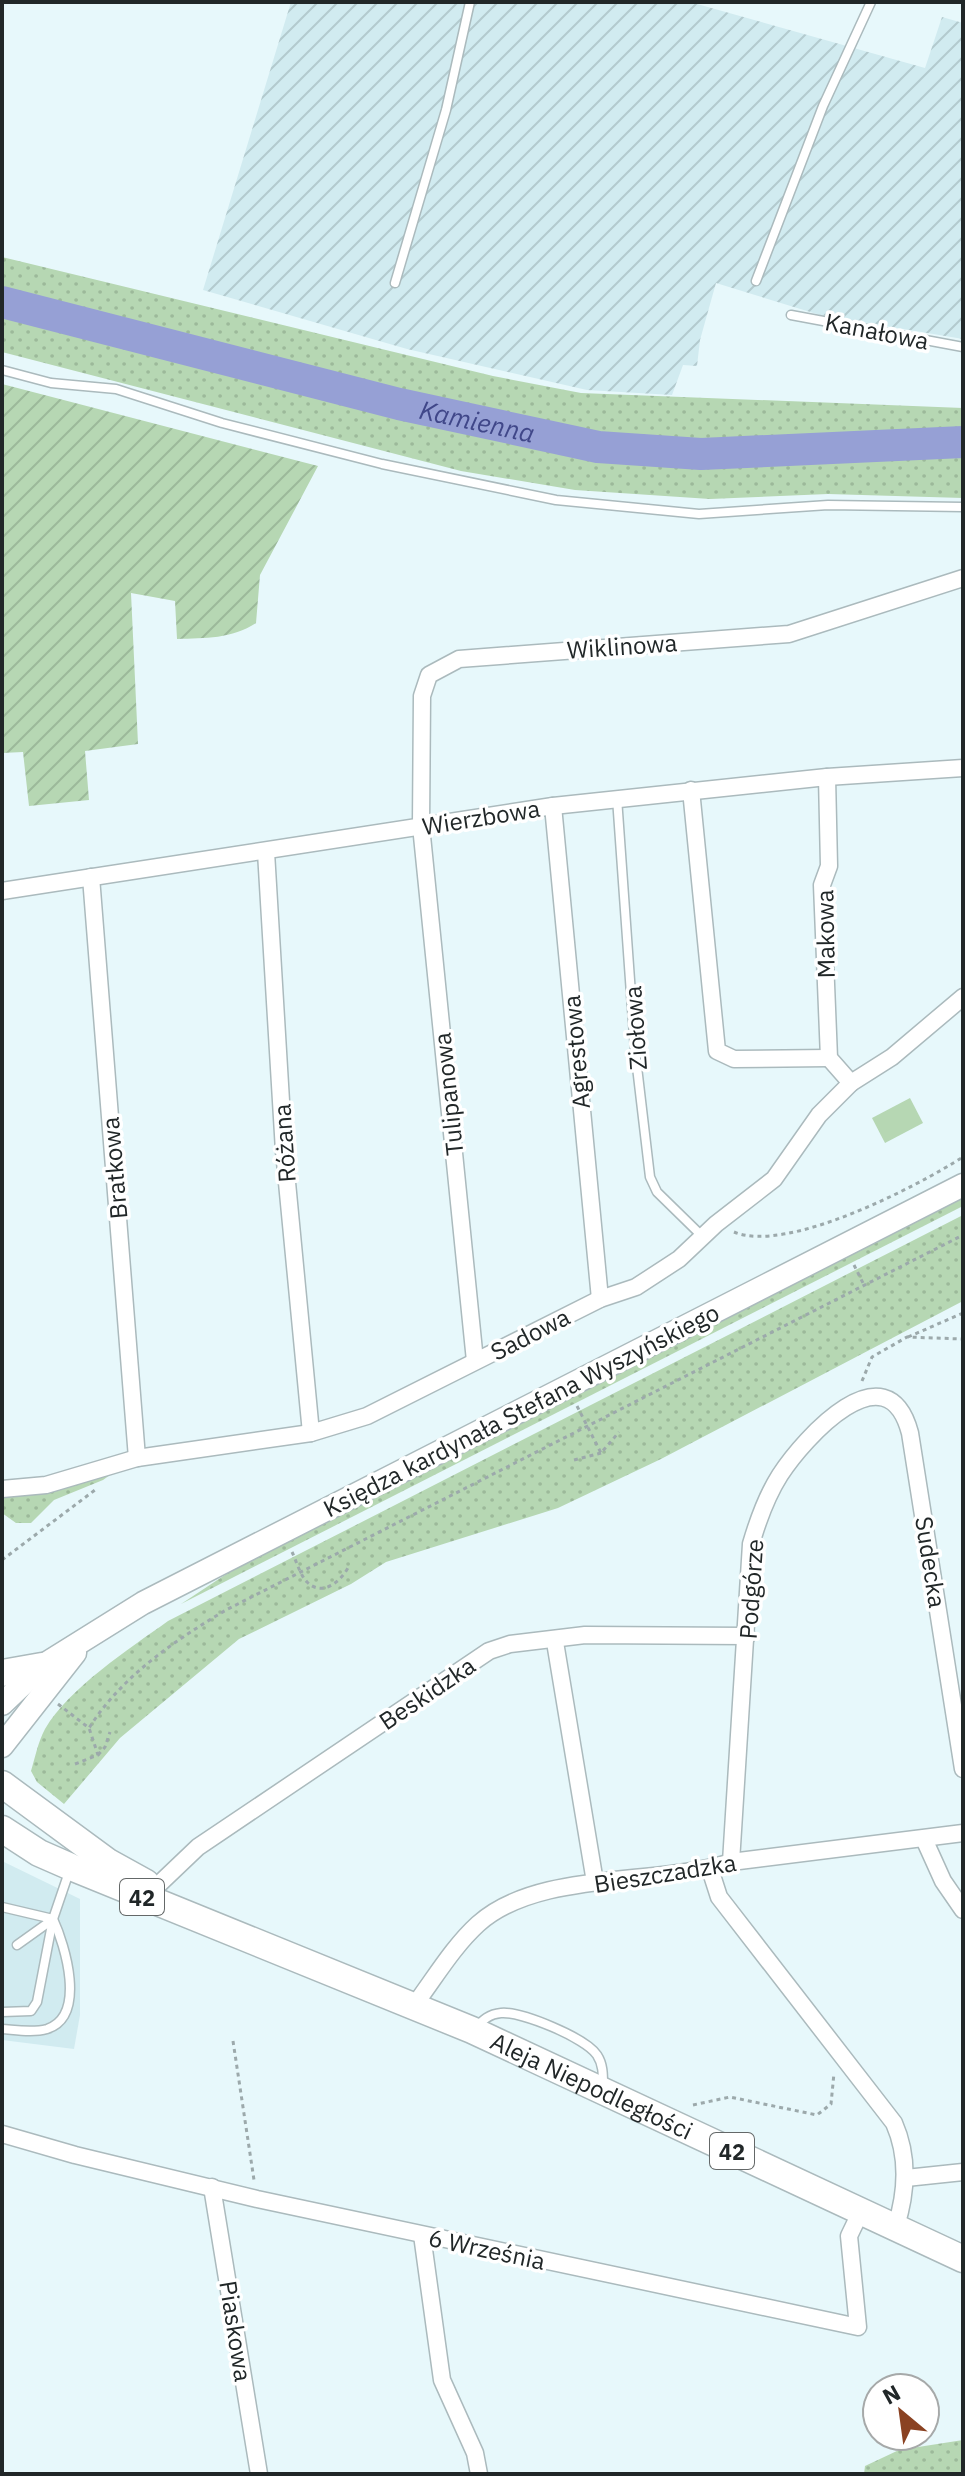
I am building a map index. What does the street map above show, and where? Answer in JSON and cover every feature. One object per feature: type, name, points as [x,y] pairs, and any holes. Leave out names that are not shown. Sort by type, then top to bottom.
[{"type":"main road","name":"Księdza kardynała Stefana Wyszyńskiego","points":[[2,1704],[42,1666],[143,1603],[963,1185]]},
{"type":"main road","name":"Księdza kardynała Stefana Wyszyńskiego","points":[[2,1746],[84,1642]]},
{"type":"main road","points":[[2,1673],[42,1666]]},
{"type":"main road","name":"Aleja Niepodległości","points":[[2,1784],[108,1862],[213,1926]]},
{"type":"main road","name":"Aleja Niepodległości","points":[[2,1829],[39,1853],[71,1867],[472,2030],[963,2259]]},
{"type":"street","name":"Wiklinowa","points":[[421,826],[423,690],[429,675],[445,663],[478,657],[789,634],[963,578]]},
{"type":"street","name":"Wierzbowa","points":[[2,891],[553,806],[827,777],[963,768]]},
{"type":"street","name":"Makowa","points":[[827,777],[829,866],[822,885],[829,1058]]},
{"type":"street","points":[[691,790],[717,1051],[734,1059],[829,1058],[851,1083]]},
{"type":"street","name":"Agrestowa","points":[[553,806],[600,1299]]},
{"type":"street","name":"Tulipanowa","points":[[421,826],[475,1361]]},
{"type":"street","name":"Różana","points":[[266,852],[284,1151],[311,1433]]},
{"type":"street","name":"Bratkowa","points":[[91,877],[137,1458]]},
{"type":"street","name":"Sadowa","points":[[2,1489],[46,1485],[137,1458],[311,1433],[367,1416],[600,1299],[636,1287],[679,1259],[774,1179],[819,1115],[851,1083],[892,1057],[963,997]]},
{"type":"street","name":"Sudecka","points":[[853,1403],[874,1397],[886,1399],[898,1405],[906,1418],[963,1769]]},
{"type":"street","name":"Podgórze","points":[[731,1862],[747,1636],[749,1557],[762,1509],[779,1477],[804,1443],[835,1414],[853,1403]]},
{"type":"street","name":"Beskidzka","points":[[155,1888],[198,1847],[489,1651],[510,1644],[555,1642],[585,1635],[747,1636]]},
{"type":"street","points":[[555,1642],[595,1882]]},
{"type":"street","name":"Bieszczadzka","points":[[417,2008],[421,1996],[480,1922],[527,1897],[595,1882],[710,1869],[731,1862],[963,1833]]},
{"type":"street","points":[[924,1839],[943,1881],[963,1910]]},
{"type":"street","points":[[710,1869],[719,1897],[894,2123],[904,2145],[906,2178],[896,2226]]},
{"type":"street","name":"6 Września","points":[[2,2134],[257,2199],[858,2327],[849,2236],[861,2211]]},
{"type":"street","points":[[906,2178],[963,2172]]},
{"type":"street","name":"Piaskowa","points":[[212,2187],[259,2474]]},
{"type":"street","points":[[422,2235],[442,2380],[475,2453],[479,2474]]},
{"type":"lane","points":[[395,283],[446,110],[470,2]]},
{"type":"lane","points":[[756,281],[823,106],[871,2]]},
{"type":"lane","name":"Kanałowa","points":[[791,315],[963,347]]},
{"type":"lane","points":[[2,370],[51,383],[116,389],[222,423],[382,464],[556,500],[699,514],[828,505],[963,507]]},
{"type":"lane","name":"Ziołowa","points":[[617,798],[635,1050],[650,1177],[657,1192],[703,1237]]},
{"type":"lane","points":[[2,2012],[31,2011],[37,2002],[53,1919],[71,1867]]},
{"type":"lane","points":[[2,1907],[53,1919]]},
{"type":"lane","points":[[17,1945],[53,1919]]},
{"type":"lane","points":[[2,2029],[49,2028],[60,2022],[67,2010],[70,1984],[66,1946],[53,1919]]},
{"type":"path","points":[[750,1239],[834,1222],[963,1157]]},
{"type":"path","points":[[89,1728],[113,1696],[165,1649],[226,1610],[963,1235]]},
{"type":"path","points":[[854,1265],[864,1285]]},
{"type":"path","points":[[853,1403],[872,1357],[907,1337],[963,1313]]},
{"type":"path","points":[[907,1337],[963,1339]]},
{"type":"path","points":[[577,1406],[601,1453]]},
{"type":"path","points":[[574,1460],[601,1453],[619,1432]]},
{"type":"path","points":[[2,1560],[99,1487]]},
{"type":"path","points":[[292,1552],[307,1582],[317,1587],[332,1586],[342,1580],[349,1566]]},
{"type":"path","points":[[58,1704],[89,1728],[98,1755]]},
{"type":"path","points":[[75,1764],[98,1755],[105,1747],[110,1732]]},
{"type":"path","points":[[233,2041],[257,2199]]},
{"type":"path","points":[[693,2105],[730,2097],[785,2111],[822,2113],[833,2096],[835,2047]]},
{"type":"shaded area","points":[[291,2],[690,2],[925,68],[942,17],[963,23],[963,339],[820,315],[716,283],[700,340],[697,366],[683,365],[672,395],[587,390],[407,349],[203,290]]},
{"type":"shaded area","points":[[2,1861],[80,1899],[80,2015],[74,2049],[2,2040]]},
{"type":"green space","points":[[2,257],[493,376],[581,393],[963,408],[963,498],[828,494],[710,499],[575,490],[461,471],[2,352]]},
{"type":"green space","points":[[2,384],[318,466],[260,575],[256,623],[228,635],[177,639],[175,601],[131,593],[138,744],[85,751],[89,800],[29,806],[23,752],[2,753]]},
{"type":"green space","points":[[910,1098],[923,1123],[885,1143],[872,1118]]},
{"type":"green space","points":[[963,1198],[963,1206],[181,1604],[234,1569]]},
{"type":"green space","points":[[963,1215],[963,1301],[661,1459],[558,1508],[386,1562],[351,1584],[239,1639],[120,1738],[64,1804],[37,1782],[31,1771],[45,1729],[56,1714],[84,1684],[168,1621]]},
{"type":"green space","points":[[117,1470],[103,1480],[54,1500],[31,1523],[16,1523],[2,1513],[2,1495]]},
{"type":"green space","points":[[963,2440],[963,2474],[864,2474],[865,2466],[895,2452],[941,2452],[941,2443]]},
{"type":"waterway","name":"Kamienna","points":[[2,302],[399,404],[598,447],[701,454],[963,442]]}]
